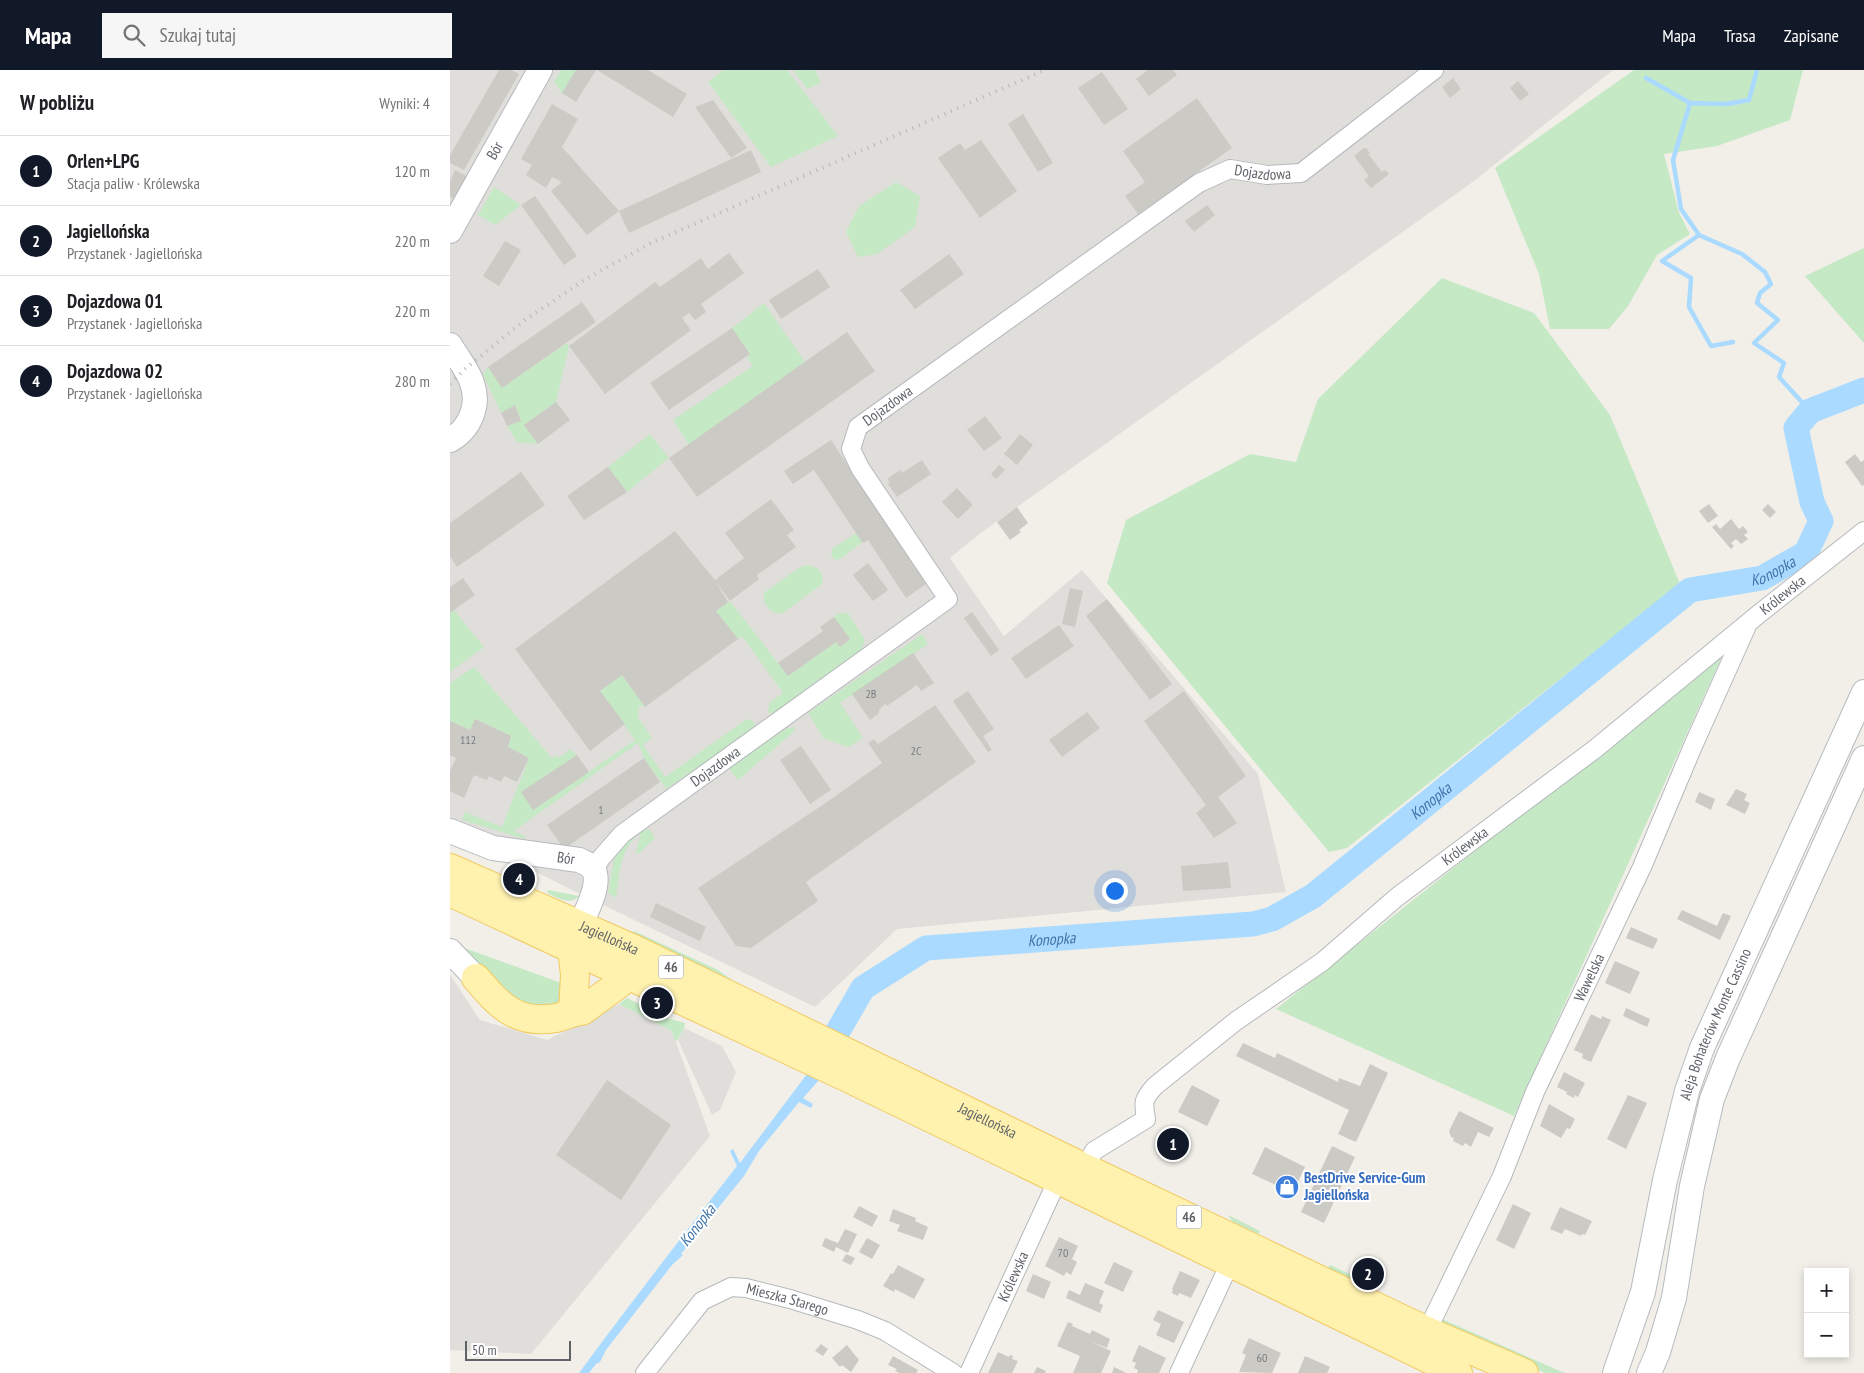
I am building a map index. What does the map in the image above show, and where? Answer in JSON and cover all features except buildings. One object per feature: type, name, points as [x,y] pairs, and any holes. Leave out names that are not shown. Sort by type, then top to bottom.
[{"type":"main road","name":"Bór","points":[[450,231],[540,70]]},
{"type":"main road","points":[[450,346],[472,383],[475,398],[472,416],[468,424],[463,431],[450,440]]},
{"type":"main road","name":"Aleja Bohaterów Monte Cassino","points":[[1614,1371],[1643,1292],[1665,1180],[1687,1091],[1702,1048],[1864,692]]},
{"type":"main road","name":"Aleja Bohaterów Monte Cassino","points":[[1650,1373],[1674,1298],[1692,1186],[1712,1099],[1728,1058],[1864,758]]},
{"type":"main road","name":"Bór","points":[[450,831],[493,848],[579,860],[587,864],[594,870],[595,884],[592,899],[576,937]]},
{"type":"main road","name":"Jagiellońska","points":[[450,868],[576,937],[851,1067],[1058,1179],[1458,1373]]},
{"type":"main road","name":"Jagiellońska","points":[[450,892],[576,937],[631,975],[796,1040]]},
{"type":"main road","points":[[573,1011],[576,937]]},
{"type":"main road","points":[[450,950],[499,1004],[507,1010],[522,1016],[541,1020],[558,1017],[573,1011],[582,1011],[631,975]]},
{"type":"main road","name":"Jagiellońska","points":[[851,1067],[1085,1168],[1427,1330],[1524,1373]]},
{"type":"street","name":"Dojazdowa","points":[[594,870],[601,858],[622,834],[948,599],[860,468],[852,448],[858,426],[1199,183],[1230,169],[1267,175],[1301,173],[1434,70]]},
{"type":"street","name":"Królewska","points":[[1085,1168],[1094,1151],[1146,1119],[1143,1103],[1146,1096],[1155,1086],[1236,1021],[1322,962],[1397,897],[1594,749],[1864,531]]},
{"type":"street","name":"Wawelska","points":[[1427,1330],[1502,1176],[1535,1092],[1642,867],[1748,623]]},
{"type":"street","name":"Królewska","points":[[969,1373],[1058,1179]]},
{"type":"street","points":[[1179,1373],[1230,1262]]},
{"type":"street","name":"Mieszka Starego","points":[[646,1373],[692,1311],[702,1301],[731,1287],[746,1288],[790,1299],[858,1320],[884,1331],[953,1373]]},
{"type":"shaded area","points":[[450,70],[1613,70],[1474,181],[982,532],[950,558],[1004,636],[1082,570],[1258,774],[1286,892],[897,929],[815,1007],[568,888],[450,828]]},
{"type":"shaded area","points":[[450,975],[480,1020],[547,1040],[619,1004],[672,1031],[710,1136],[531,1354],[450,1350]]},
{"type":"shaded area","points":[[684,1028],[722,1046],[736,1072],[720,1110],[712,1115],[678,1040]]},
{"type":"green space","points":[[561,70],[576,70],[562,93],[554,82]]},
{"type":"green space","points":[[723,70],[787,70],[838,136],[771,167],[708,82]]},
{"type":"green space","points":[[793,70],[815,70],[821,83],[807,89]]},
{"type":"green space","points":[[1634,70],[1803,70],[1790,120],[1717,146],[1664,154],[1679,213],[1690,234],[1657,255],[1628,306],[1609,329],[1550,329],[1539,274],[1495,168]]},
{"type":"green space","points":[[896,182],[920,196],[915,227],[877,254],[858,257],[846,232],[859,206]]},
{"type":"green space","points":[[494,187],[521,205],[495,225],[478,215]]},
{"type":"green space","points":[[1864,248],[1864,343],[1805,276]]},
{"type":"green space","points":[[1442,278],[1534,313],[1610,415],[1680,584],[1347,848],[1329,852],[1107,583],[1126,520],[1250,454],[1296,462],[1318,399]]},
{"type":"green space","points":[[764,303],[805,362],[689,445],[673,420],[753,366],[747,357],[750,354],[732,328]]},
{"type":"green space","points":[[567,343],[569,346],[556,402],[524,425],[538,444],[517,442],[507,426],[521,421],[515,405],[501,413],[483,375],[488,367],[502,388]]},
{"type":"green space","points":[[650,434],[669,458],[627,492],[608,467]]},
{"type":"green space","points":[[856,533],[862,542],[840,559],[835,560],[831,555],[832,549]]},
{"type":"green space","points":[[807,565],[818,568],[823,576],[822,584],[783,613],[771,610],[765,604],[765,592],[800,567]]},
{"type":"green space","points":[[730,601],[788,676],[836,642],[840,647],[850,640],[834,617],[839,613],[848,613],[865,640],[860,654],[777,714],[768,713],[769,703],[783,693],[742,636],[738,639],[716,611]]},
{"type":"green space","points":[[454,610],[484,647],[450,672],[450,613]]},
{"type":"green space","points":[[922,634],[928,644],[840,703],[863,738],[848,747],[823,738],[808,713]]},
{"type":"green space","points":[[1723,654],[1514,1116],[1276,1009]]},
{"type":"green space","points":[[474,667],[552,758],[556,755],[559,758],[570,749],[577,755],[522,792],[533,810],[635,740],[600,691],[622,675],[645,707],[639,706],[638,717],[652,738],[643,745],[665,777],[747,719],[753,721],[755,726],[752,730],[666,789],[644,758],[638,743],[514,831],[525,836],[525,839],[462,820],[465,812],[502,827],[529,758],[508,747],[511,736],[476,719],[470,730],[450,721],[450,683]]},
{"type":"green space","points":[[796,727],[791,734],[738,780],[728,767],[787,728]]},
{"type":"green space","points":[[644,825],[646,828],[643,831],[649,829],[655,838],[638,854],[636,853],[641,833],[628,846],[622,862],[616,898],[608,893],[614,859],[621,846]]},
{"type":"green space","points":[[548,890],[579,896],[568,901],[547,893]]},
{"type":"green space","points":[[634,931],[718,970],[732,981],[633,934]]},
{"type":"green space","points":[[459,946],[564,984],[560,1004],[553,1007],[516,1005]]},
{"type":"green space","points":[[627,998],[670,1019],[685,1023],[678,1039],[675,1041],[672,1031],[619,1004]]},
{"type":"green space","points":[[1228,1215],[1260,1231],[1259,1234],[1233,1222]]},
{"type":"green space","points":[[1330,1265],[1356,1277],[1357,1282],[1328,1268]]},
{"type":"green space","points":[[1442,1319],[1567,1373],[1545,1373],[1440,1325]]},
{"type":"water","points":[[807,1074],[819,1080],[803,1098],[813,1104],[811,1108],[799,1102],[759,1151],[744,1176],[681,1254],[683,1255],[672,1265],[606,1350],[600,1362],[589,1373],[579,1373],[737,1166],[730,1151],[733,1149],[740,1163]]},
{"type":"waterway","points":[[1757,70],[1749,100],[1727,104],[1690,103],[1673,160],[1681,209],[1699,235],[1742,254],[1765,272],[1771,284],[1760,293],[1757,303],[1778,320],[1754,343],[1784,363],[1779,377],[1810,411]]},
{"type":"waterway","points":[[1646,78],[1690,103]]},
{"type":"waterway","points":[[1699,235],[1662,261],[1691,278],[1689,307],[1711,346],[1733,342]]},
{"type":"waterway","name":"Konopka","points":[[838,1031],[863,988],[926,948],[1253,924],[1272,919],[1313,896],[1690,590],[1762,578],[1806,553],[1821,521],[1812,502],[1796,428],[1810,411],[1864,390]]},
{"type":"railway","points":[[450,384],[465,369],[525,320],[586,279],[651,243],[1045,70]]},
{"type":"place","name":"Dojazdowa 02","points":[[519,879]]},
{"type":"place","name":"Dojazdowa 01","points":[[657,1003]]},
{"type":"place","name":"Orlen+LPG","points":[[1173,1144]]},
{"type":"place","name":"BestDrive Service-Gum Jagiellońska","points":[[1287,1187]]},
{"type":"place","name":"Jagiellońska","points":[[1368,1274]]}]
